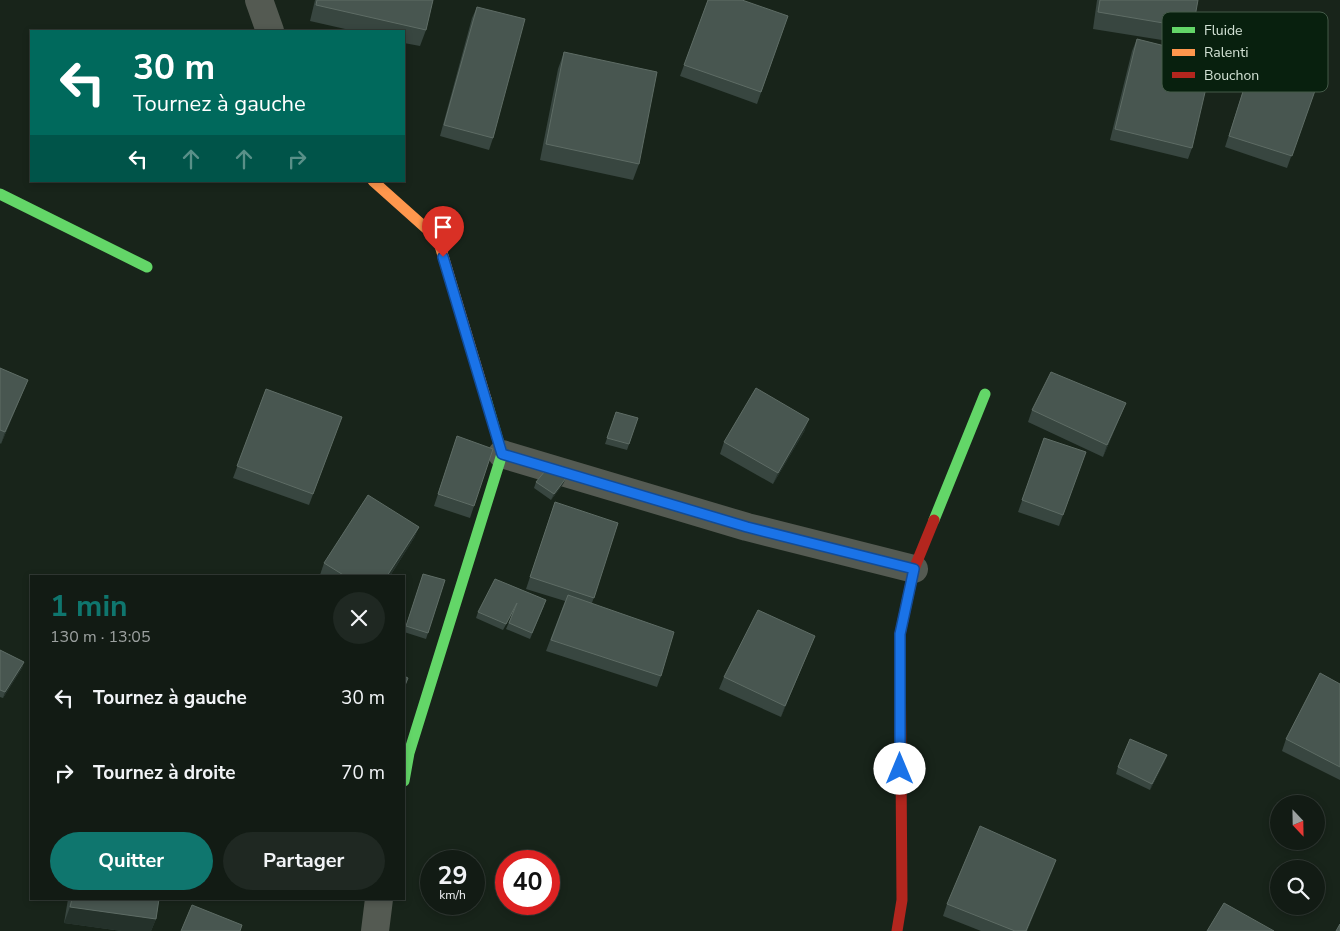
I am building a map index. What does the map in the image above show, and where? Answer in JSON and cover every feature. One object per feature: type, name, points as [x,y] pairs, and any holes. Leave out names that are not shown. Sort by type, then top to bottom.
[{"type":"street","points":[[259,0],[270,30]]},
{"type":"street","points":[[374,182],[438,239],[502,454],[409,753],[405,775]]},
{"type":"street","points":[[0,194],[147,267]]},
{"type":"street","points":[[897,931],[902,900],[900,634],[914,569],[985,394]]},
{"type":"street","points":[[502,454],[747,527],[914,569]]},
{"type":"street","points":[[375,931],[379,900]]},
{"type":"building","points":[[317,0],[433,0],[426,30],[316,5]]},
{"type":"building","points":[[708,0],[742,0],[788,16],[761,92],[684,65]]},
{"type":"building","points":[[1100,0],[1198,0],[1196,12],[1162,12],[1162,23],[1098,12]]},
{"type":"building","points":[[477,7],[525,19],[493,138],[444,125]]},
{"type":"building","points":[[1137,39],[1162,45],[1162,92],[1205,92],[1192,148],[1115,129]]},
{"type":"building","points":[[564,52],[657,72],[639,164],[546,144]]},
{"type":"building","points":[[1243,92],[1315,92],[1292,156],[1229,136]]},
{"type":"building","points":[[0,368],[28,380],[5,432],[0,430]]},
{"type":"building","points":[[1051,372],[1126,403],[1107,445],[1032,410]]},
{"type":"building","points":[[756,388],[809,419],[778,473],[724,442]]},
{"type":"building","points":[[266,389],[342,417],[313,494],[237,466]]},
{"type":"building","points":[[616,412],[638,418],[629,444],[607,438]]},
{"type":"building","points":[[457,436],[493,449],[474,506],[438,494]]},
{"type":"building","points":[[1044,438],[1086,452],[1063,515],[1022,500]]},
{"type":"building","points":[[549,466],[566,478],[554,494],[536,482]]},
{"type":"building","points":[[368,495],[419,527],[388,575],[343,575],[324,563]]},
{"type":"building","points":[[555,502],[618,523],[594,598],[530,577]]},
{"type":"building","points":[[423,574],[445,580],[428,633],[406,626]]},
{"type":"building","points":[[495,579],[546,600],[532,633],[509,623],[517,603],[506,624],[478,612]]},
{"type":"building","points":[[568,595],[674,632],[661,676],[551,640]]},
{"type":"building","points":[[758,610],[815,636],[785,706],[724,677]]},
{"type":"building","points":[[0,650],[24,662],[5,692],[0,690]]},
{"type":"building","points":[[1320,673],[1340,684],[1340,767],[1286,739]]},
{"type":"building","points":[[1130,739],[1167,755],[1152,784],[1118,767]]},
{"type":"building","points":[[980,826],[1056,860],[1026,931],[1015,931],[947,904]]},
{"type":"building","points":[[72,900],[159,900],[156,919],[70,907]]},
{"type":"building","points":[[1224,903],[1274,931],[1207,931]]},
{"type":"building","points":[[192,905],[242,925],[240,931],[181,931]]},
{"type":"traffic: fast","points":[[0,194],[147,267]]},
{"type":"traffic: fast","points":[[934,520],[985,394]]},
{"type":"traffic: fast","points":[[405,775],[409,753],[502,454],[486,399]]},
{"type":"traffic: slow","points":[[374,182],[438,239],[486,399]]},
{"type":"traffic: jam","points":[[897,931],[902,900],[900,634],[914,569],[934,520]]},
{"type":"route","points":[[443,257],[502,454],[747,527],[914,569],[900,634],[900,769]]}]
